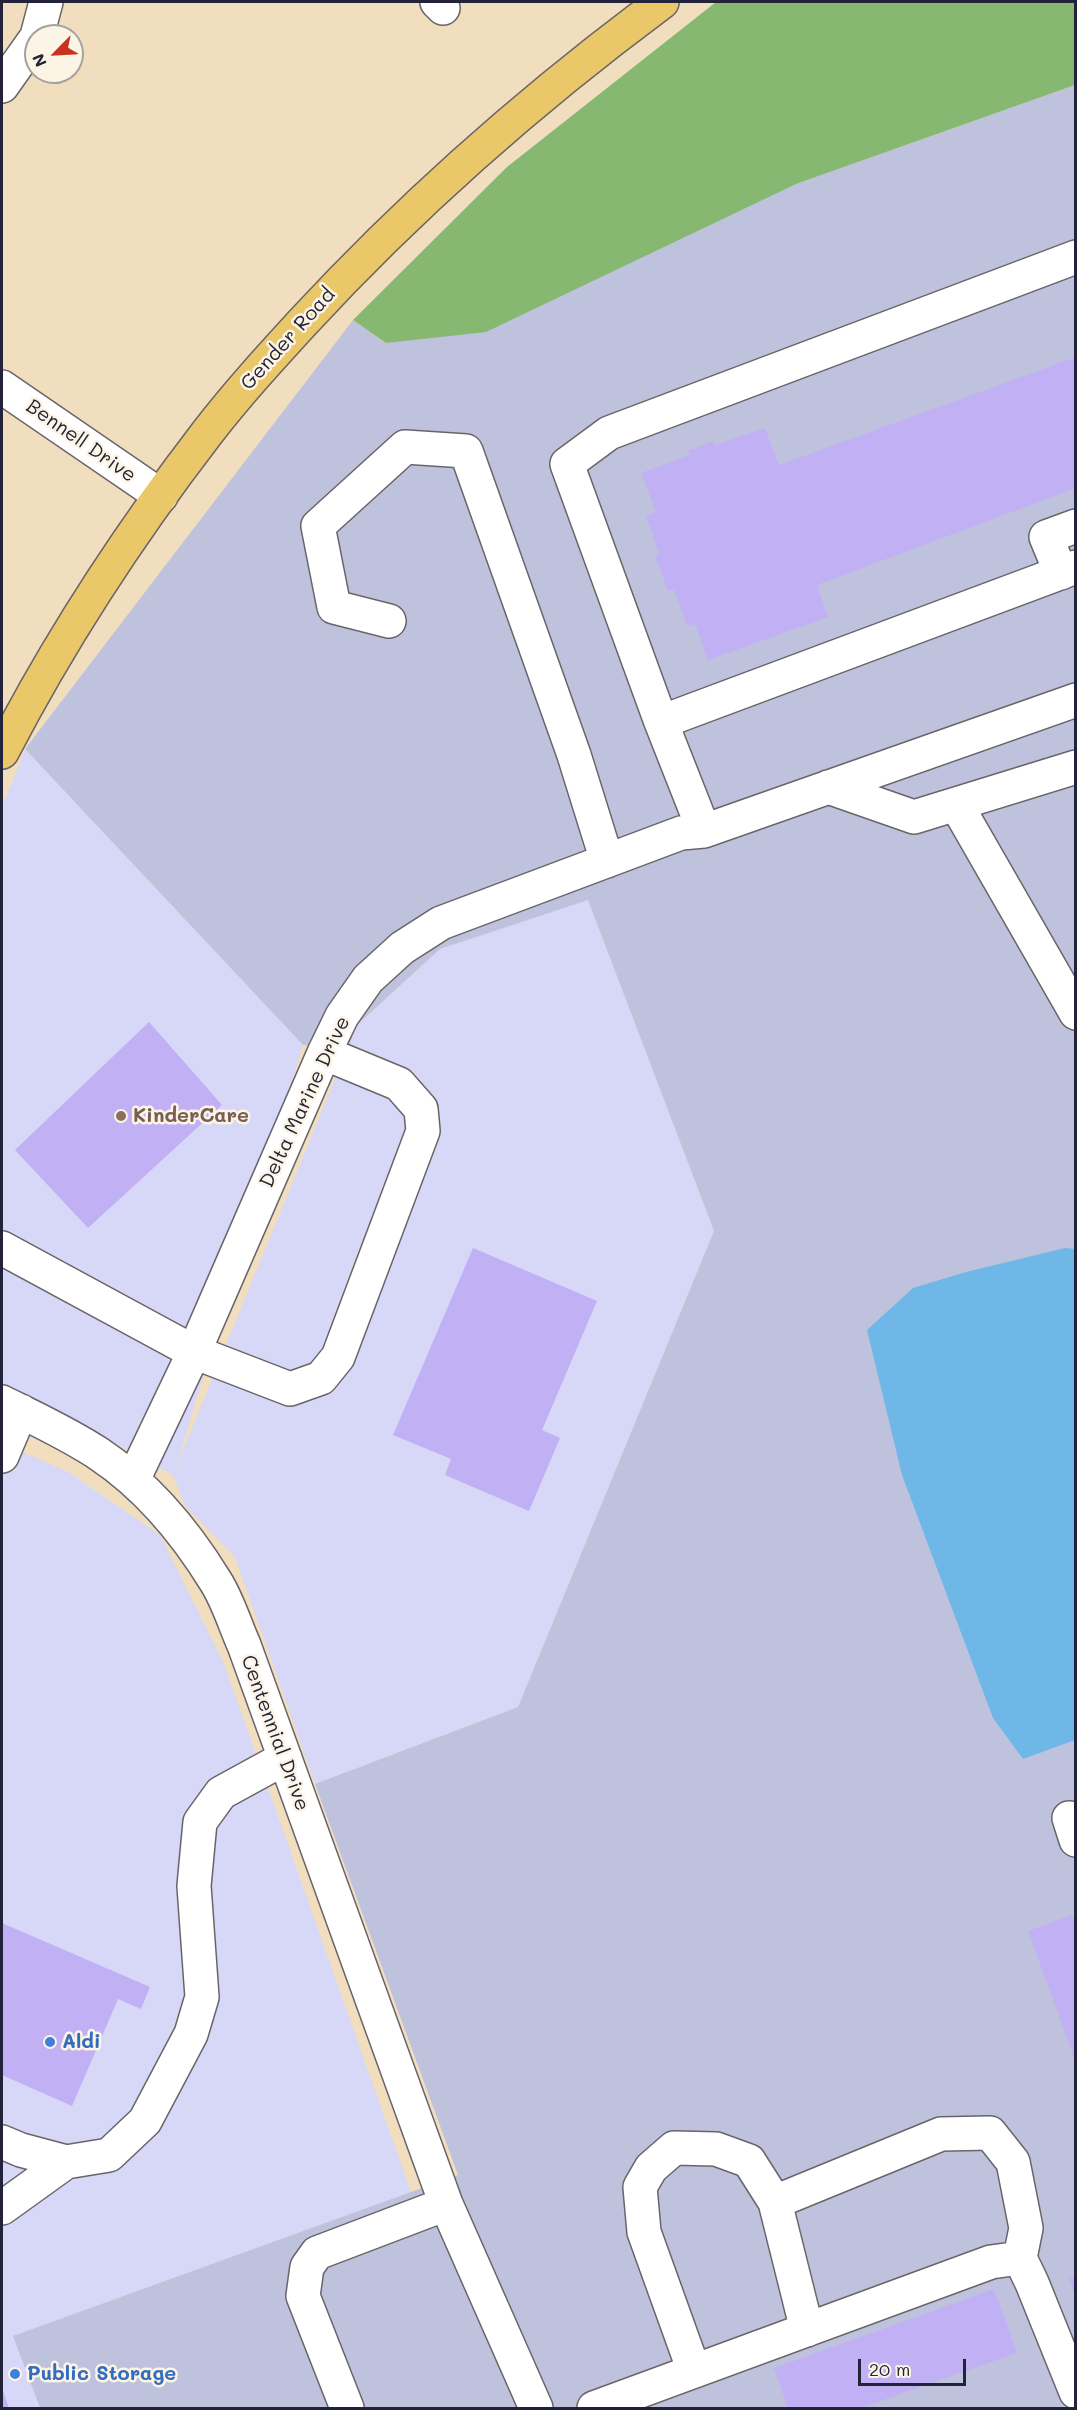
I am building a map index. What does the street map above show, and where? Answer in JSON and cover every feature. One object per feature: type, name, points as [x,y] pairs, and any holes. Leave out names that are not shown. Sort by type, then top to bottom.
[{"type":"main road","name":"Gender Road","points":[[2,752],[94,593],[208,431],[264,364],[381,241],[524,112],[662,2]]},
{"type":"street","points":[[40,24],[46,2]]},
{"type":"street","points":[[2,86],[24,54]]},
{"type":"street","points":[[692,832],[661,722],[567,464],[609,433],[1076,257]]},
{"type":"street","name":"Bennell Drive","points":[[2,387],[161,496]]},
{"type":"street","points":[[389,621],[334,607],[318,526],[405,447],[466,451],[574,755],[607,861]]},
{"type":"street","points":[[661,722],[1068,570],[1047,537],[1076,526]]},
{"type":"street","name":"Delta Marine Drive","points":[[133,1480],[195,1352],[342,1016],[368,979],[402,948],[441,923],[607,861],[1076,700]]},
{"type":"street","points":[[828,787],[914,817],[1076,767]]},
{"type":"street","points":[[956,804],[1076,1013]]},
{"type":"street","points":[[2,1248],[195,1352],[290,1389],[321,1378],[338,1357],[423,1131],[421,1109],[399,1084],[324,1053]]},
{"type":"street","points":[[2,1456],[11,1407]]},
{"type":"street","name":"Centennial Drive","points":[[11,1407],[99,1454],[133,1480],[183,1534],[217,1584],[244,1645],[446,2204],[536,2409]]},
{"type":"street","points":[[2,2142],[21,2150],[66,2162],[110,2155],[145,2121],[190,2034],[202,1997],[194,1886],[200,1822],[221,1793],[285,1758]]},
{"type":"street","points":[[775,2202],[941,2134],[990,2133],[1014,2162],[1026,2228],[1020,2258],[1076,2392]]},
{"type":"street","points":[[694,2372],[644,2232],[640,2187],[651,2168],[674,2148],[716,2149],[749,2161],[775,2202],[807,2330]]},
{"type":"street","points":[[2,2208],[66,2162]]},
{"type":"street","points":[[347,2409],[303,2296],[307,2267],[317,2253],[446,2204]]},
{"type":"street","points":[[594,2409],[991,2262],[1020,2258]]},
{"type":"shaded area","points":[[1075,85],[1075,2408],[40,2408],[13,2336],[458,2175],[315,1784],[518,1707],[714,1231],[588,900],[440,949],[357,1025],[348,1049],[303,1045],[25,749],[353,320],[386,343],[796,184]]},
{"type":"shaded area","points":[[25,749],[303,1045],[176,1467],[357,1025],[440,949],[588,899],[714,1231],[518,1707],[315,1784],[235,1557],[185,1506],[173,1475],[2,1382],[2,808]]},
{"type":"shaded area","points":[[2,1443],[68,1472],[160,1535],[224,1664],[411,2192],[14,2336],[40,2408],[2,2408]]},
{"type":"green space","points":[[716,2],[1075,2],[1075,85],[796,184],[486,332],[386,343],[353,320],[507,167]]},
{"type":"water","points":[[1065,1248],[1076,1249],[1075,1740],[1023,1759],[993,1718],[902,1475],[867,1330],[913,1288],[966,1272]]},
{"type":"building","points":[[1076,357],[1076,488],[817,585],[828,617],[708,660],[695,624],[687,626],[674,589],[668,591],[655,556],[659,553],[646,516],[656,512],[641,473],[690,455],[688,451],[713,441],[715,445],[765,428],[779,465]]},
{"type":"building","points":[[149,1022],[222,1105],[88,1228],[15,1150]]},
{"type":"building","points":[[473,1248],[597,1301],[542,1430],[560,1438],[529,1511],[445,1475],[451,1459],[393,1435]]},
{"type":"building","points":[[1072,1915],[1076,1925],[1075,2060],[1028,1931]]},
{"type":"building","name":"Aldi","points":[[2,1923],[150,1987],[141,2009],[118,1999],[72,2106],[2,2075]]},
{"type":"building","points":[[1076,2276],[1076,2297],[1075,2297],[1069,2279]]},
{"type":"building","points":[[994,2289],[1017,2353],[861,2408],[788,2408],[774,2368]]},
{"type":"building","points":[[2,2388],[9,2408],[2,2408]]},
{"type":"place","name":"KinderCare","points":[[121,1116]]},
{"type":"place","name":"Aldi","points":[[50,2042]]},
{"type":"place","name":"Public Storage","points":[[15,2374]]}]
